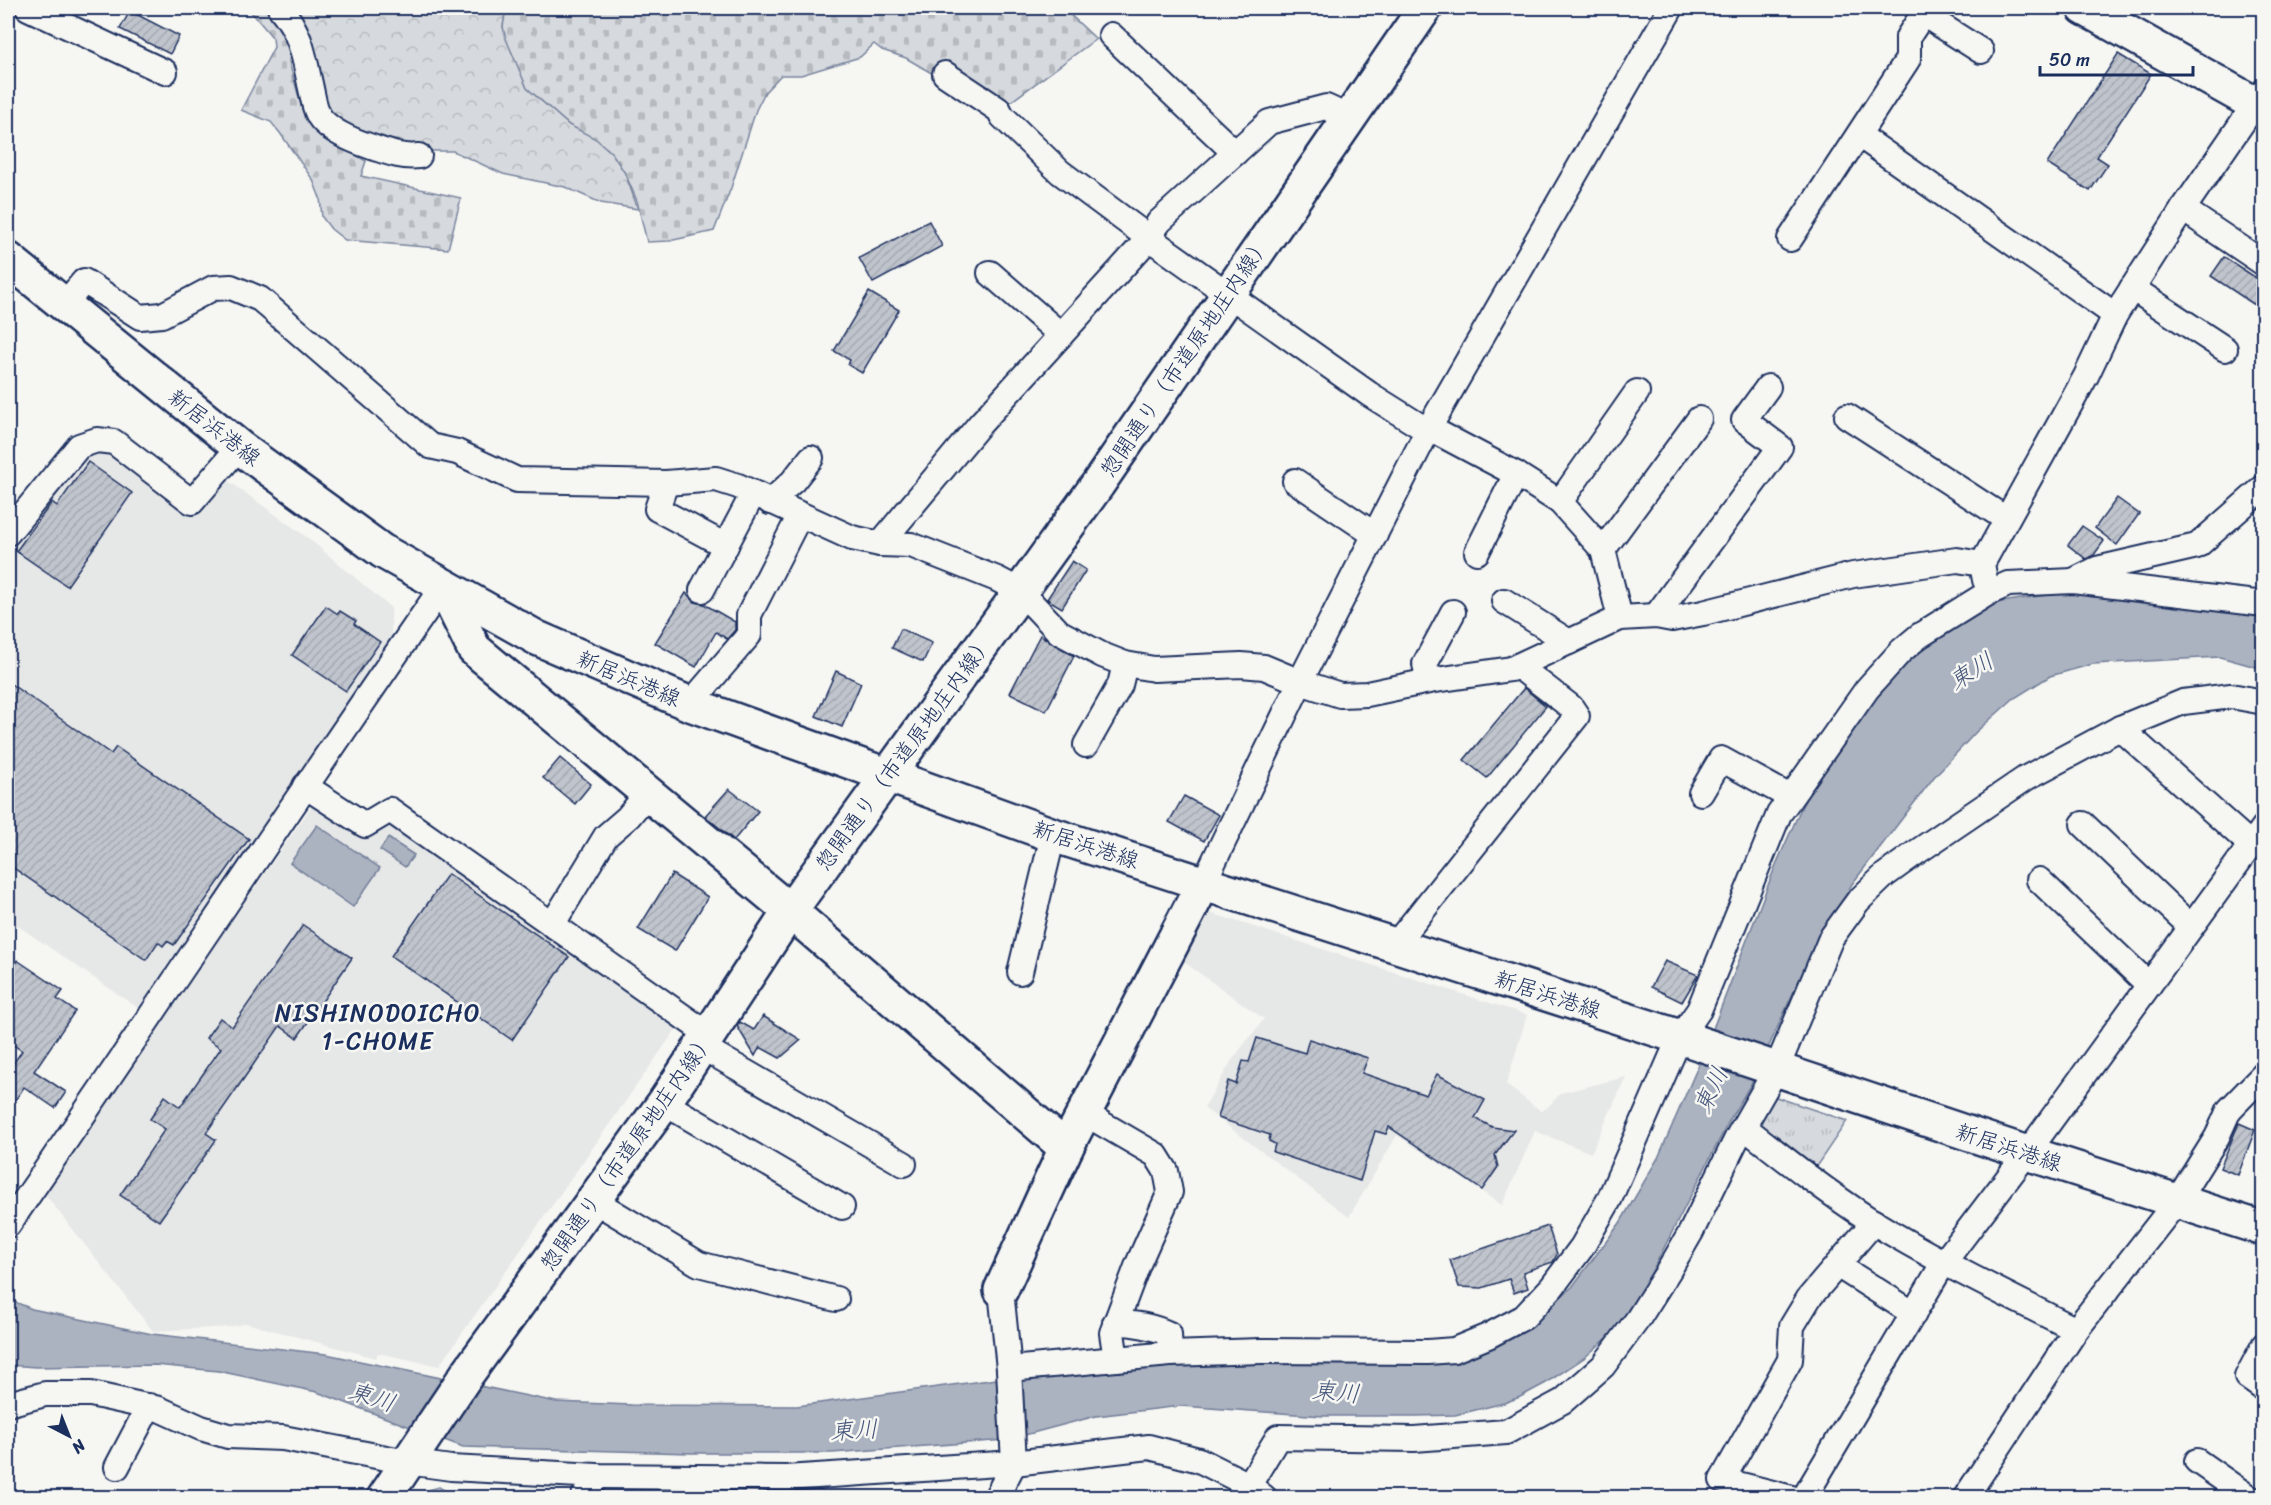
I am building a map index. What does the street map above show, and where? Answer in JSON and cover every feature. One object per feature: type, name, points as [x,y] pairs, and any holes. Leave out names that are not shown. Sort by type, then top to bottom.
[{"type":"street","points":[[28,8],[165,72]]},
{"type":"street","points":[[280,8],[295,27],[306,61],[317,112],[323,121],[363,144],[403,157],[418,156]]},
{"type":"street","name":"惣開通り（市道原地庄内線）","points":[[384,1497],[467,1374],[664,1103],[790,911],[1098,484],[1425,8]]},
{"type":"street","points":[[996,1497],[1014,1455],[1001,1290],[1066,1148],[1204,882],[1300,682],[1429,428],[1671,8]]},
{"type":"street","points":[[1988,593],[1982,564],[2086,376],[2115,315],[2183,209],[2260,101],[2084,8]]},
{"type":"street","points":[[1790,240],[1908,59],[1908,37],[1925,11],[1981,51]]},
{"type":"street","points":[[1111,35],[1235,153]]},
{"type":"street","points":[[945,74],[999,110],[1002,116],[1060,172],[1369,394],[1420,426],[1429,428],[1516,474],[1560,502],[1603,550],[1620,618]]},
{"type":"street","points":[[880,544],[980,424],[1149,238],[1159,222],[1269,122],[1326,107],[1348,117]]},
{"type":"street","points":[[1859,135],[2115,315]]},
{"type":"street","points":[[2183,209],[2263,262]]},
{"type":"street","name":"新居浜港線","points":[[8,259],[239,447],[382,551],[537,638],[690,704],[1053,835],[1396,944],[2264,1229]]},
{"type":"street","points":[[990,273],[1061,335]]},
{"type":"street","points":[[64,305],[84,281],[140,317],[162,315],[213,288],[231,287],[260,299],[430,446],[457,452],[517,480],[666,483],[716,479],[738,486],[852,538],[880,544],[911,545],[960,563],[1020,591],[1059,632],[1102,655],[1125,664],[1154,669],[1264,666],[1300,682],[1340,695],[1367,694],[1429,681],[1511,669],[1620,618],[1656,616],[1672,619],[1853,575],[1957,560],[1982,564]]},
{"type":"street","points":[[2132,288],[2225,349]]},
{"type":"street","points":[[1656,616],[1779,447],[1744,420],[1768,387]]},
{"type":"street","points":[[1560,502],[1637,392]]},
{"type":"street","points":[[1847,416],[2006,519]]},
{"type":"street","points":[[1603,550],[1699,419]]},
{"type":"street","points":[[8,533],[79,446],[97,440],[114,442],[192,502],[239,447]]},
{"type":"street","points":[[702,590],[726,546],[762,498],[793,481],[811,458]]},
{"type":"street","points":[[1477,552],[1516,474]]},
{"type":"street","points":[[1295,481],[1375,535]]},
{"type":"street","points":[[666,483],[657,509],[726,546]]},
{"type":"street","points":[[2073,581],[2097,569],[2197,546],[2264,486]]},
{"type":"street","points":[[690,704],[749,635],[749,615],[800,516]]},
{"type":"street","points":[[1009,1372],[1170,1354],[1381,1353],[1454,1350],[1488,1336],[1524,1317],[1552,1287],[1582,1247],[1609,1200],[1699,1010],[1779,813],[1867,689],[1901,651],[1938,622],[2008,584],[2073,581],[2264,604]]},
{"type":"street","points":[[8,1225],[443,586],[474,648],[790,911],[1066,1148]]},
{"type":"street","points":[[1504,601],[1569,642]]},
{"type":"street","points":[[1429,681],[1425,664],[1453,612]]},
{"type":"street","points":[[1086,745],[1120,685],[1125,664]]},
{"type":"street","points":[[1396,944],[1577,716],[1571,707],[1518,666]]},
{"type":"street","points":[[8,1404],[45,1394],[91,1394],[159,1408],[201,1428],[228,1436],[283,1438],[412,1455],[451,1468],[597,1476],[786,1478],[1014,1455],[1149,1447],[1199,1460],[1257,1491],[1278,1437],[1414,1438],[1506,1432],[1563,1401],[1603,1366],[1638,1319],[1691,1232],[1775,1068],[1831,938],[1858,902],[1885,875],[2026,778],[2120,728],[2183,702],[2231,696],[2264,702]]},
{"type":"street","points":[[1804,1497],[1944,1262],[2027,1153],[2257,836],[2120,728]]},
{"type":"street","points":[[1701,793],[1721,759],[1790,797]]},
{"type":"street","points":[[305,786],[365,825],[390,810],[552,925],[706,1041],[904,1164]]},
{"type":"street","points":[[552,925],[606,836],[628,817],[647,794]]},
{"type":"street","points":[[2083,824],[2191,927]]},
{"type":"street","points":[[1020,972],[1053,835]]},
{"type":"street","points":[[2039,880],[2149,985]]},
{"type":"street","points":[[1965,1497],[2076,1330],[2177,1201],[2217,1137],[2229,1110],[2264,1074]]},
{"type":"street","points":[[664,1103],[842,1207]]},
{"type":"street","points":[[1084,1113],[1156,1155],[1166,1171],[1170,1191],[1115,1323],[1112,1333],[1116,1359]]},
{"type":"street","points":[[1744,1127],[1809,1179],[1874,1222],[1944,1262],[2076,1330]]},
{"type":"street","points":[[594,1200],[699,1264],[836,1299]]},
{"type":"street","points":[[1792,1497],[1722,1480],[1790,1360],[1792,1326],[1809,1298],[1874,1222]]},
{"type":"street","points":[[1837,1265],[1914,1314]]},
{"type":"street","points":[[1115,1323],[1156,1328],[1169,1334],[1170,1354]]},
{"type":"street","points":[[2264,1345],[2247,1377],[2264,1389]]},
{"type":"street","points":[[117,1467],[149,1406]]},
{"type":"street","points":[[2197,1461],[2250,1497]]},
{"type":"street","points":[[583,1497],[597,1476]]},
{"type":"shaded area","points":[[111,451],[149,477],[195,514],[227,480],[308,538],[391,608],[391,643],[256,837],[141,1010],[8,919],[8,547],[78,460],[87,452]]},
{"type":"shaded area","points":[[313,804],[394,821],[679,1025],[439,1366],[378,1353],[376,1358],[246,1323],[230,1327],[153,1331],[44,1193]]},
{"type":"shaded area","points":[[1201,910],[1527,1015],[1506,1085],[1541,1111],[1561,1093],[1626,1077],[1591,1153],[1535,1131],[1502,1205],[1397,1135],[1349,1217],[1204,1108],[1232,1060],[1264,1019],[1177,957]]},
{"type":"green space","points":[[248,8],[274,8],[291,43],[289,62],[303,112],[314,131],[366,161],[361,176],[461,198],[448,249],[345,240],[331,229],[322,217],[320,198],[313,180],[280,133],[271,122],[241,110],[274,47],[273,38]]},
{"type":"green space","points":[[285,8],[506,8],[503,27],[527,88],[569,125],[596,138],[612,153],[625,173],[638,209],[601,203],[565,187],[503,174],[453,151],[413,151],[333,123]]},
{"type":"green space","points":[[506,8],[1063,8],[1096,39],[1005,106],[940,78],[906,58],[882,50],[874,44],[860,57],[801,75],[781,75],[765,92],[756,110],[731,188],[714,231],[669,241],[647,242],[637,201],[625,173],[612,153],[596,139],[569,125],[527,88],[506,39],[503,27]]},
{"type":"green space","points":[[1776,1097],[1847,1121],[1811,1174],[1753,1122],[1767,1101]]},
{"type":"green space","points":[[439,1487],[455,1497],[421,1497],[429,1490]]},
{"type":"water","name":"東川","points":[[2083,589],[2263,614],[2263,669],[2220,657],[2093,664],[2050,676],[2013,699],[1976,732],[1934,777],[1852,884],[1799,980],[1754,1079],[1730,1119],[1645,1285],[1614,1332],[1584,1358],[1546,1383],[1504,1403],[1455,1415],[1416,1416],[1323,1416],[1181,1406],[1096,1416],[1006,1440],[832,1453],[691,1453],[463,1447],[317,1392],[218,1371],[155,1365],[36,1367],[8,1365],[8,1299],[32,1309],[152,1334],[326,1354],[556,1402],[632,1405],[797,1406],[1004,1378],[1142,1363],[1413,1359],[1531,1323],[1572,1287],[1620,1223],[1658,1158],[1702,1057],[1775,867],[1802,806],[1822,770],[1884,678],[1941,631],[1989,604]]},
{"type":"water","points":[[317,825],[380,868],[353,907],[290,863]]},
{"type":"water","points":[[388,838],[414,855],[405,867],[380,850]]},
{"type":"building","points":[[130,11],[179,36],[170,54],[120,29]]},
{"type":"building","points":[[2118,54],[2151,74],[2097,157],[2108,164],[2090,191],[2047,164]]},
{"type":"building","points":[[929,221],[942,246],[873,283],[859,258]]},
{"type":"building","points":[[2224,257],[2264,283],[2264,311],[2211,276]]},
{"type":"building","points":[[869,292],[899,310],[862,373],[848,365],[850,360],[834,351]]},
{"type":"building","points":[[88,462],[132,493],[67,586],[16,551],[52,502],[57,506]]},
{"type":"building","points":[[2117,498],[2139,514],[2117,545],[2095,528]]},
{"type":"building","points":[[2082,526],[2104,541],[2094,555],[2086,559],[2068,545]]},
{"type":"building","points":[[1072,561],[1086,570],[1062,608],[1047,599]]},
{"type":"building","points":[[686,593],[695,602],[704,604],[735,622],[735,630],[727,639],[716,632],[696,667],[655,643]]},
{"type":"building","points":[[326,606],[356,621],[354,624],[380,642],[346,691],[292,655]]},
{"type":"building","points":[[901,629],[932,643],[923,662],[892,648]]},
{"type":"building","points":[[1040,635],[1074,656],[1046,711],[1010,693]]},
{"type":"building","points":[[836,671],[861,683],[842,727],[816,716]]},
{"type":"building","points":[[8,682],[111,754],[116,747],[249,839],[174,945],[167,941],[163,946],[158,942],[146,960],[8,864]]},
{"type":"building","points":[[1524,688],[1546,706],[1487,778],[1464,760]]},
{"type":"building","points":[[560,758],[591,784],[575,804],[543,778]]},
{"type":"building","points":[[729,789],[758,811],[734,840],[705,816]]},
{"type":"building","points":[[1184,796],[1219,815],[1204,841],[1169,822]]},
{"type":"building","points":[[448,874],[569,957],[512,1040],[391,956]]},
{"type":"building","points":[[672,874],[708,897],[675,951],[638,929]]},
{"type":"building","points":[[303,925],[352,958],[297,1038],[280,1026],[206,1133],[216,1140],[159,1221],[120,1195],[165,1129],[150,1119],[165,1096],[180,1107],[221,1048],[206,1038],[220,1018],[232,1027]]},
{"type":"building","points":[[17,960],[63,991],[57,999],[75,1011],[34,1071],[66,1092],[55,1108],[24,1087],[8,1111],[8,1071],[22,1051],[8,1041],[8,974]]},
{"type":"building","points":[[1665,961],[1698,975],[1682,1002],[1651,987]]},
{"type":"building","points":[[763,1016],[801,1040],[780,1058],[760,1047],[755,1056],[737,1026],[740,1022],[754,1030]]},
{"type":"building","points":[[1257,1038],[1305,1053],[1309,1039],[1368,1058],[1362,1073],[1426,1095],[1437,1074],[1485,1100],[1475,1118],[1492,1127],[1514,1130],[1495,1155],[1498,1167],[1482,1190],[1389,1127],[1386,1134],[1375,1131],[1360,1181],[1273,1152],[1275,1144],[1269,1141],[1270,1135],[1218,1118],[1228,1081],[1236,1084],[1243,1061],[1249,1062]]},
{"type":"building","points":[[2239,1123],[2255,1130],[2238,1175],[2220,1168]]},
{"type":"building","points":[[1548,1226],[1557,1254],[1553,1262],[1523,1272],[1528,1288],[1514,1293],[1509,1279],[1482,1288],[1459,1287],[1450,1260]]},
{"type":"district","name":"NISHINODOICHO 1-CHOME","points":[[378,1027]]}]
